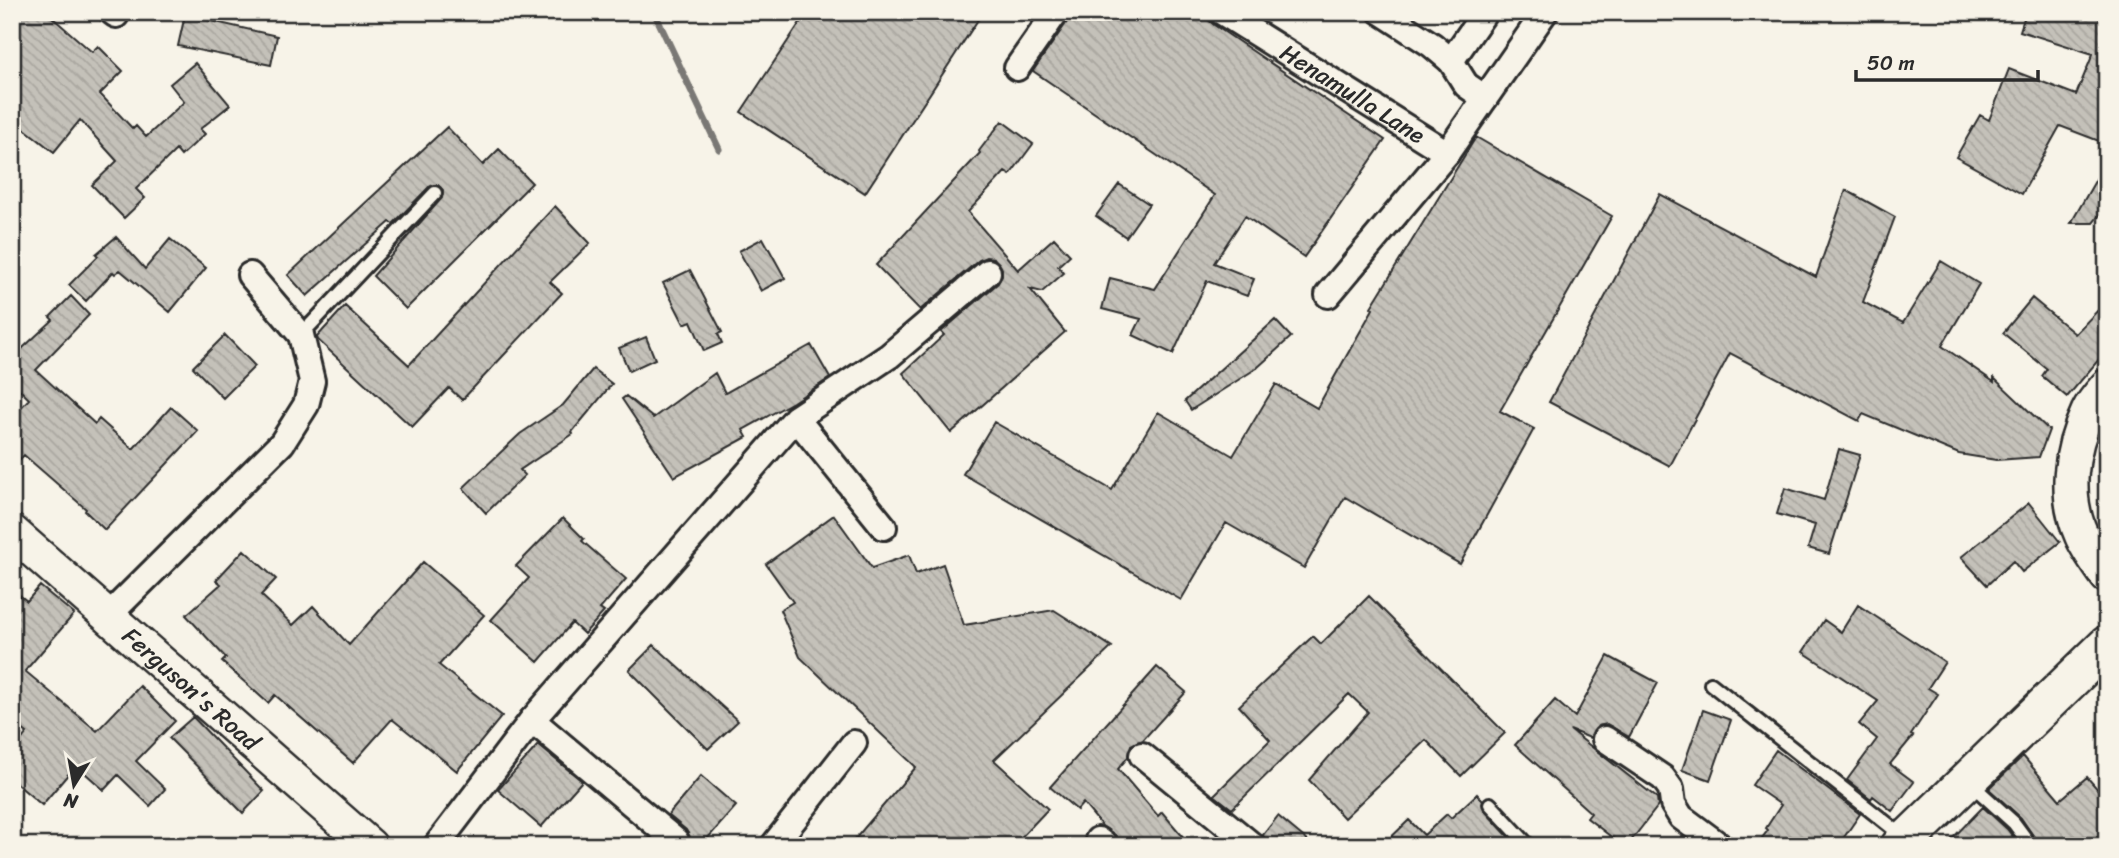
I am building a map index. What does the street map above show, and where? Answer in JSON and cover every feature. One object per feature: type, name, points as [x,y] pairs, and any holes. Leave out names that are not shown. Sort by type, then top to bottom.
[{"type":"main road","points":[[1903,843],[2107,645]]},
{"type":"street","points":[[1017,68],[1056,12]]},
{"type":"street","name":"Henamulla Lane","points":[[1222,12],[1447,153]]},
{"type":"street","points":[[1381,12],[1432,45],[1451,61],[1466,85],[1485,97]]},
{"type":"street","points":[[1451,61],[1485,12]]},
{"type":"street","points":[[1328,295],[1447,153],[1545,12]]},
{"type":"street","points":[[436,846],[532,720],[796,418],[889,356],[988,272]]},
{"type":"street","points":[[108,616],[282,443],[306,405],[313,381],[301,335],[250,275]]},
{"type":"street","points":[[2107,386],[2089,410],[2076,443],[2071,477],[2073,509],[2081,535],[2107,576]]},
{"type":"street","points":[[796,418],[884,527]]},
{"type":"street","name":"Ferguson's Road","points":[[12,532],[370,846]]},
{"type":"street","points":[[532,720],[676,841]]},
{"type":"street","points":[[1605,739],[1664,778],[1671,789],[1672,804],[1681,817],[1720,846]]},
{"type":"street","points":[[773,846],[855,743]]},
{"type":"street","points":[[1142,755],[1253,846]]},
{"type":"lane","points":[[301,335],[435,193]]},
{"type":"lane","points":[[1711,684],[1903,843]]},
{"type":"lane","points":[[1968,780],[2014,823],[2031,846]]},
{"type":"lane","points":[[1490,804],[1529,846]]},
{"type":"building","points":[[12,12],[46,12],[92,52],[98,46],[123,71],[100,94],[133,129],[136,126],[146,137],[184,102],[170,84],[195,63],[230,105],[200,129],[205,134],[181,156],[176,150],[136,189],[145,198],[124,218],[92,185],[117,161],[80,120],[54,152],[12,119]]},
{"type":"building","points":[[807,12],[983,12],[865,193],[741,112]]},
{"type":"building","points":[[1074,12],[1199,12],[1214,25],[1385,140],[1304,257],[1245,216],[1214,263],[1254,279],[1247,296],[1207,281],[1173,354],[1133,335],[1141,319],[1102,309],[1110,278],[1155,289],[1215,195],[1033,71]]},
{"type":"building","points":[[2026,12],[2103,12],[2100,20],[2107,22],[2107,144],[2060,126],[2022,194],[1956,157],[1980,115],[1989,120],[2009,69],[2076,95],[2093,54],[2020,31]]},
{"type":"building","points":[[185,15],[277,36],[271,65],[178,46]]},
{"type":"building","points":[[1002,121],[1033,144],[1010,175],[1005,172],[968,212],[1018,270],[1054,238],[1070,255],[1058,266],[1064,273],[1042,292],[1030,289],[1065,332],[951,433],[903,373],[944,335],[941,332],[998,283],[1002,269],[994,258],[979,260],[920,310],[876,265],[980,153]]},
{"type":"building","points":[[447,127],[483,165],[499,149],[532,183],[406,309],[373,276],[442,198],[443,190],[438,185],[429,187],[393,224],[390,222],[307,296],[288,275]]},
{"type":"building","points":[[1476,137],[1612,216],[1500,411],[1534,429],[1460,564],[1345,497],[1304,568],[1226,523],[1181,600],[963,474],[994,422],[1112,490],[1158,412],[1233,456],[1276,384],[1317,408],[1373,309],[1371,307]]},
{"type":"building","points":[[2107,160],[2107,206],[2093,223],[2071,223]]},
{"type":"building","points":[[1119,184],[1149,204],[1126,237],[1096,216]]},
{"type":"building","points":[[1846,190],[1895,217],[1863,302],[1903,323],[1941,261],[1979,284],[1942,346],[1994,382],[1994,378],[2049,430],[2039,457],[1996,460],[1959,454],[1863,414],[1859,421],[1730,353],[1670,466],[1549,402],[1660,194],[1816,277]]},
{"type":"building","points":[[555,206],[590,243],[550,282],[562,293],[462,400],[449,388],[412,427],[318,340],[317,337],[345,306],[409,365]]},
{"type":"building","points":[[116,237],[145,269],[170,239],[206,268],[170,312],[120,270],[115,274],[113,272],[86,301],[69,285],[98,256],[96,254]]},
{"type":"building","points":[[763,238],[785,278],[761,291],[739,251]]},
{"type":"building","points":[[690,270],[722,332],[718,334],[722,343],[704,351],[691,321],[684,324],[663,283]]},
{"type":"building","points":[[71,296],[89,315],[36,370],[95,424],[99,419],[133,449],[171,407],[198,431],[105,530],[86,509],[24,455],[12,467],[12,417],[29,399],[12,382],[12,358],[53,320],[50,317]]},
{"type":"building","points":[[2032,298],[2075,334],[2107,301],[2107,350],[2067,397],[2042,376],[2047,369],[2003,333]]},
{"type":"building","points":[[1275,320],[1291,337],[1257,368],[1191,410],[1185,401]]},
{"type":"building","points":[[225,335],[255,366],[223,398],[193,367]]},
{"type":"building","points":[[646,337],[655,359],[629,371],[619,348]]},
{"type":"building","points":[[811,345],[830,378],[743,430],[747,437],[674,477],[622,399],[626,396],[653,418],[715,373],[725,393]]},
{"type":"building","points":[[593,369],[612,384],[573,434],[520,470],[525,475],[486,513],[463,488],[520,434],[563,405]]},
{"type":"building","points":[[1839,449],[1860,455],[1829,554],[1808,548],[1815,525],[1777,514],[1785,488],[1824,500]]},
{"type":"building","points":[[2029,503],[2060,542],[2022,572],[2013,561],[1987,585],[1961,557]]},
{"type":"building","points":[[834,515],[872,568],[909,555],[916,574],[943,564],[964,625],[1054,610],[1112,647],[994,760],[1048,809],[1013,846],[849,846],[916,767],[800,657],[780,610],[793,602],[766,564]]},
{"type":"building","points":[[563,518],[584,539],[582,541],[626,579],[600,609],[604,612],[584,634],[572,623],[538,662],[491,620],[529,578],[516,566]]},
{"type":"building","points":[[244,550],[276,579],[261,595],[293,625],[313,606],[349,645],[423,562],[484,615],[439,665],[502,716],[457,771],[392,719],[353,763],[275,695],[268,703],[222,662],[226,658],[186,615],[221,584],[216,580]]},
{"type":"building","points":[[40,586],[74,614],[25,671],[97,731],[140,686],[175,721],[136,761],[165,789],[150,806],[118,775],[104,790],[76,765],[42,805],[12,780],[12,751],[27,733],[12,721],[12,589],[27,601]]},
{"type":"building","points":[[1369,596],[1505,733],[1461,776],[1426,740],[1344,818],[1309,780],[1368,712],[1349,694],[1232,809],[1214,795],[1270,740],[1239,706],[1313,636],[1321,644]]},
{"type":"building","points":[[1858,605],[1945,662],[1928,688],[1938,694],[1911,735],[1913,736],[1890,764],[1914,782],[1892,811],[1847,780],[1877,739],[1859,724],[1878,701],[1803,652],[1824,620],[1841,632]]},
{"type":"building","points":[[654,645],[738,721],[708,749],[629,670]]},
{"type":"building","points":[[1608,656],[1658,683],[1629,737],[1607,724],[1598,726],[1590,738],[1570,730],[1657,798],[1658,806],[1627,846],[1623,846],[1587,818],[1591,813],[1515,745],[1555,700],[1575,717]]},
{"type":"building","points":[[1157,667],[1186,692],[1143,740],[1131,745],[1128,757],[1118,769],[1158,816],[1162,812],[1191,846],[1121,846],[1115,835],[1102,826],[1083,803],[1077,810],[1050,787]]},
{"type":"building","points":[[1703,710],[1731,720],[1710,780],[1682,770]]},
{"type":"building","points":[[193,717],[264,791],[243,813],[169,738]]},
{"type":"building","points":[[538,745],[582,781],[541,827],[498,790]]},
{"type":"building","points":[[1776,750],[1860,814],[1838,846],[1756,846],[1781,805],[1752,785]]},
{"type":"building","points":[[2023,756],[2060,800],[2087,777],[2107,800],[2107,846],[2040,846],[2021,818],[1989,789]]},
{"type":"building","points":[[701,776],[736,806],[701,846],[690,846],[690,837],[686,830],[668,815]]},
{"type":"building","points":[[1477,794],[1483,800],[1484,810],[1517,846],[1382,846],[1409,820],[1424,835],[1447,814],[1451,818]]},
{"type":"building","points":[[1983,807],[2007,829],[2020,846],[1945,846]]},
{"type":"building","points":[[1278,816],[1314,846],[1268,846],[1263,835]]},
{"type":"waterway","points":[[654,12],[719,149]]}]
